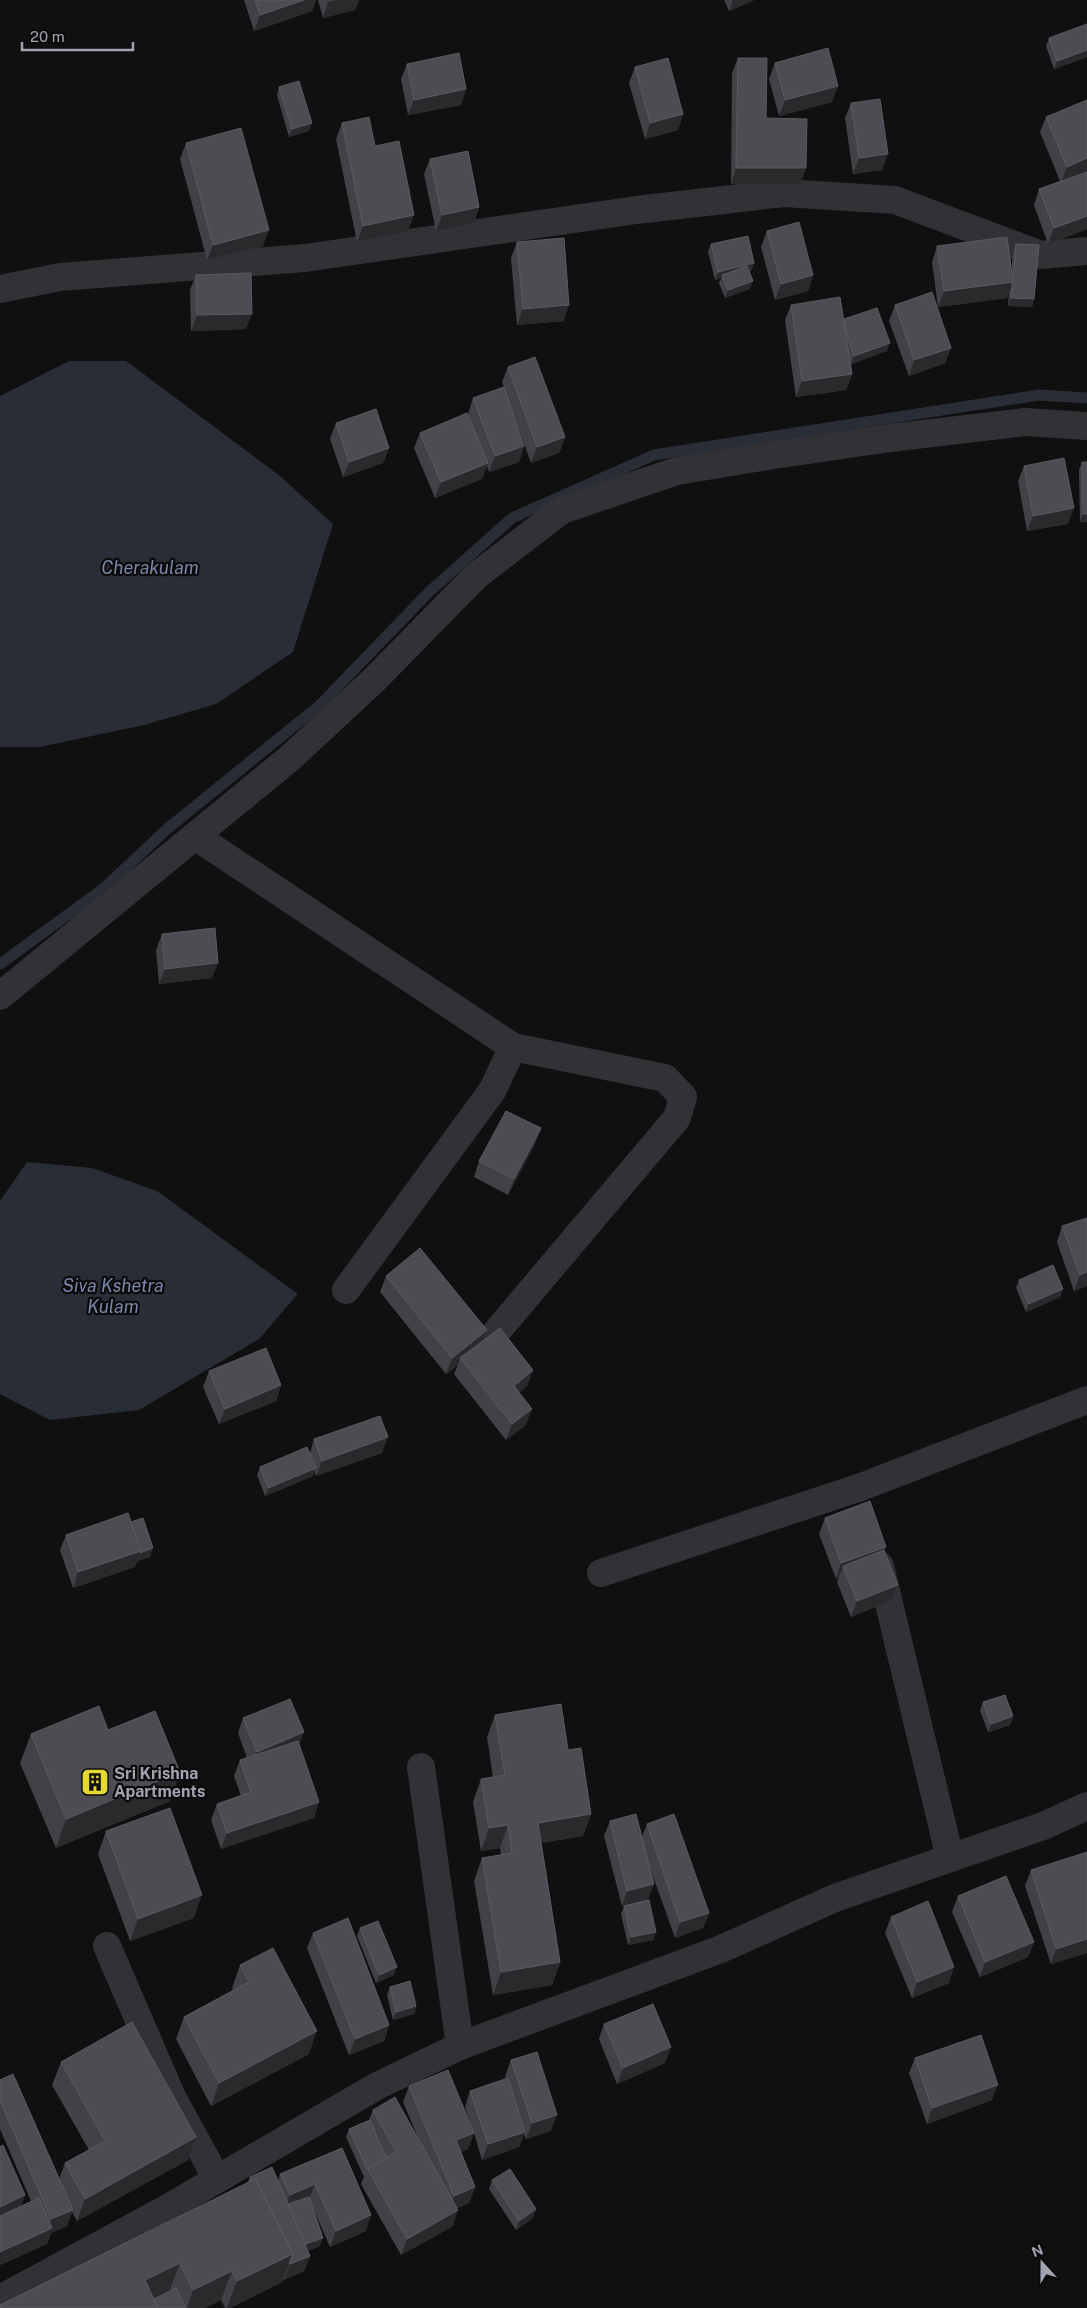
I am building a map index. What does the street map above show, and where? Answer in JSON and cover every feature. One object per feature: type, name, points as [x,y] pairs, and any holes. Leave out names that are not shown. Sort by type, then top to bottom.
[{"type":"street","points":[[0,289],[60,277],[305,258],[636,210],[784,192],[895,200],[1041,255],[1087,251]]},
{"type":"street","points":[[0,996],[290,758],[367,687],[476,576],[562,510],[677,471],[774,454],[1026,422],[1087,426]]},
{"type":"street","points":[[195,836],[513,1047],[665,1078],[683,1097],[677,1118],[482,1349]]},
{"type":"street","points":[[346,1290],[492,1091],[513,1047]]},
{"type":"street","points":[[601,1573],[861,1487],[1087,1400]]},
{"type":"street","points":[[861,1487],[868,1515]]},
{"type":"street","points":[[874,1544],[950,1858]]},
{"type":"street","points":[[421,1767],[460,2046]]},
{"type":"street","points":[[0,2299],[166,2210],[377,2086],[460,2046],[721,1949],[835,1898],[1043,1826],[1087,1806]]},
{"type":"street","points":[[107,1946],[172,2097],[217,2179]]},
{"type":"water","name":"Cherakulam","points":[[69,361],[126,361],[280,476],[333,524],[293,652],[216,704],[144,725],[40,747],[0,747],[0,396]]},
{"type":"water","name":"Siva Kshetra Kulam","points":[[27,1162],[92,1168],[157,1191],[298,1294],[259,1339],[139,1410],[50,1420],[0,1394],[0,1201]]},
{"type":"building","points":[[255,0],[304,0],[260,15]]},
{"type":"building","points":[[1087,24],[1087,50],[1057,61],[1049,38]]},
{"type":"building","points":[[828,48],[838,86],[785,100],[775,63]]},
{"type":"building","points":[[459,53],[466,89],[414,100],[407,64]]},
{"type":"building","points":[[668,58],[683,114],[650,123],[635,67]]},
{"type":"building","points":[[738,58],[767,58],[766,118],[807,119],[806,168],[736,168]]},
{"type":"building","points":[[299,81],[312,123],[292,129],[279,87]]},
{"type":"building","points":[[880,99],[888,154],[859,158],[851,103]]},
{"type":"building","points":[[1087,100],[1087,158],[1067,167],[1046,117]]},
{"type":"building","points":[[369,117],[375,146],[399,141],[414,215],[363,226],[342,123]]},
{"type":"building","points":[[241,128],[269,230],[213,245],[186,143]]},
{"type":"building","points":[[468,151],[479,207],[442,215],[430,159]]},
{"type":"building","points":[[1087,172],[1087,216],[1054,228],[1039,189]]},
{"type":"building","points":[[799,222],[813,275],[781,284],[767,231]]},
{"type":"building","points":[[748,236],[754,263],[718,272],[711,244]]},
{"type":"building","points":[[1007,237],[1013,282],[944,291],[937,246]]},
{"type":"building","points":[[564,238],[569,305],[523,309],[517,242]]},
{"type":"building","points":[[1016,244],[1039,245],[1034,299],[1011,298]]},
{"type":"building","points":[[747,266],[753,281],[728,290],[722,275]]},
{"type":"building","points":[[251,273],[252,314],[197,315],[196,275]]},
{"type":"building","points":[[932,292],[951,348],[914,360],[895,305]]},
{"type":"building","points":[[840,297],[852,374],[802,381],[791,305]]},
{"type":"building","points":[[877,308],[890,343],[854,356],[844,319]]},
{"type":"building","points":[[535,357],[565,437],[537,447],[508,367]]},
{"type":"building","points":[[504,387],[524,446],[495,456],[473,398]]},
{"type":"building","points":[[376,409],[389,448],[349,462],[336,423]]},
{"type":"building","points":[[467,413],[488,463],[441,482],[420,433]]},
{"type":"building","points":[[1064,458],[1074,508],[1033,516],[1024,466]]},
{"type":"building","points":[[1082,462],[1087,462],[1087,514],[1083,514]]},
{"type":"building","points":[[215,928],[218,963],[165,969],[162,934]]},
{"type":"building","points":[[506,1111],[541,1128],[514,1179],[479,1161]]},
{"type":"building","points":[[1087,1218],[1087,1272],[1080,1275],[1062,1226]]},
{"type":"building","points":[[420,1248],[487,1330],[452,1358],[386,1276]]},
{"type":"building","points":[[1053,1265],[1063,1289],[1028,1304],[1019,1280]]},
{"type":"building","points":[[500,1328],[533,1370],[514,1386],[532,1409],[512,1424],[460,1358]]},
{"type":"building","points":[[266,1348],[281,1385],[225,1409],[209,1371]]},
{"type":"building","points":[[380,1416],[388,1437],[322,1461],[314,1439]]},
{"type":"building","points":[[307,1447],[316,1468],[268,1488],[260,1467]]},
{"type":"building","points":[[870,1501],[886,1547],[841,1563],[825,1518]]},
{"type":"building","points":[[128,1513],[141,1551],[78,1572],[66,1535]]},
{"type":"building","points":[[143,1518],[153,1548],[140,1553],[141,1551],[131,1522]]},
{"type":"building","points":[[884,1550],[898,1585],[857,1601],[843,1566]]},
{"type":"building","points":[[1005,1695],[1013,1716],[991,1724],[983,1702]]},
{"type":"building","points":[[290,1699],[304,1732],[257,1752],[243,1718]]},
{"type":"building","points":[[561,1704],[568,1750],[581,1748],[591,1814],[538,1823],[560,1962],[501,1972],[482,1858],[512,1853],[508,1825],[489,1828],[481,1779],[505,1775],[495,1715]]},
{"type":"building","points":[[99,1706],[108,1730],[155,1711],[180,1772],[66,1819],[31,1734]]},
{"type":"building","points":[[298,1741],[319,1802],[227,1833],[217,1804],[251,1792],[240,1760]]},
{"type":"building","points":[[170,1808],[202,1895],[138,1919],[106,1831]]},
{"type":"building","points":[[636,1814],[654,1884],[627,1891],[610,1821]]},
{"type":"building","points":[[674,1814],[709,1913],[680,1922],[647,1824]]},
{"type":"building","points":[[1087,1852],[1087,1939],[1056,1949],[1031,1870]]},
{"type":"building","points":[[1006,1876],[1034,1942],[985,1962],[958,1896]]},
{"type":"building","points":[[649,1900],[656,1932],[631,1937],[624,1906]]},
{"type":"building","points":[[928,1901],[954,1967],[917,1982],[891,1917]]},
{"type":"building","points":[[348,1918],[389,2025],[355,2039],[313,1933]]},
{"type":"building","points":[[378,1921],[397,1967],[379,1975],[360,1928]]},
{"type":"building","points":[[273,1948],[317,2031],[219,2083],[184,2017],[249,1982],[240,1965]]},
{"type":"building","points":[[410,1981],[416,2006],[396,2012],[390,1987]]},
{"type":"building","points":[[653,2004],[671,2047],[623,2068],[604,2024]]},
{"type":"building","points":[[132,2022],[196,2137],[85,2199],[65,2163],[105,2141],[61,2062]]},
{"type":"building","points":[[981,2035],[998,2085],[932,2108],[915,2058]]},
{"type":"building","points":[[537,2052],[557,2115],[532,2123],[511,2060]]},
{"type":"building","points":[[448,2070],[474,2133],[456,2140],[475,2187],[454,2196],[409,2086]]},
{"type":"building","points":[[13,2074],[73,2210],[51,2219],[0,2100],[0,2080]]},
{"type":"building","points":[[508,2078],[525,2132],[488,2144],[470,2091]]},
{"type":"building","points":[[395,2097],[458,2210],[407,2239],[367,2168],[396,2152],[373,2110]]},
{"type":"building","points":[[370,2120],[386,2158],[367,2169],[349,2129]]},
{"type":"building","points":[[3,2145],[25,2195],[0,2207],[0,2147]]},
{"type":"building","points":[[342,2148],[371,2215],[336,2231],[315,2184],[290,2195],[280,2174]]},
{"type":"building","points":[[272,2167],[310,2256],[290,2264],[293,2254],[255,2179],[251,2181],[250,2177]]},
{"type":"building","points":[[510,2169],[536,2209],[519,2221],[492,2180]]},
{"type":"building","points":[[255,2179],[293,2254],[237,2281],[232,2271],[193,2290],[180,2263],[145,2280],[158,2308],[0,2308],[0,2305]]},
{"type":"building","points":[[309,2197],[323,2238],[305,2244],[288,2204]]},
{"type":"building","points":[[39,2198],[52,2228],[0,2252],[0,2216]]},
{"type":"building","points":[[176,2288],[186,2308],[158,2308],[154,2299]]},
{"type":"waterway","points":[[0,964],[103,889],[167,829],[320,705],[429,592],[512,518],[654,455],[1039,395],[1087,398]]},
{"type":"place","name":"Sri Krishna Apartments","points":[[95,1782]]}]
